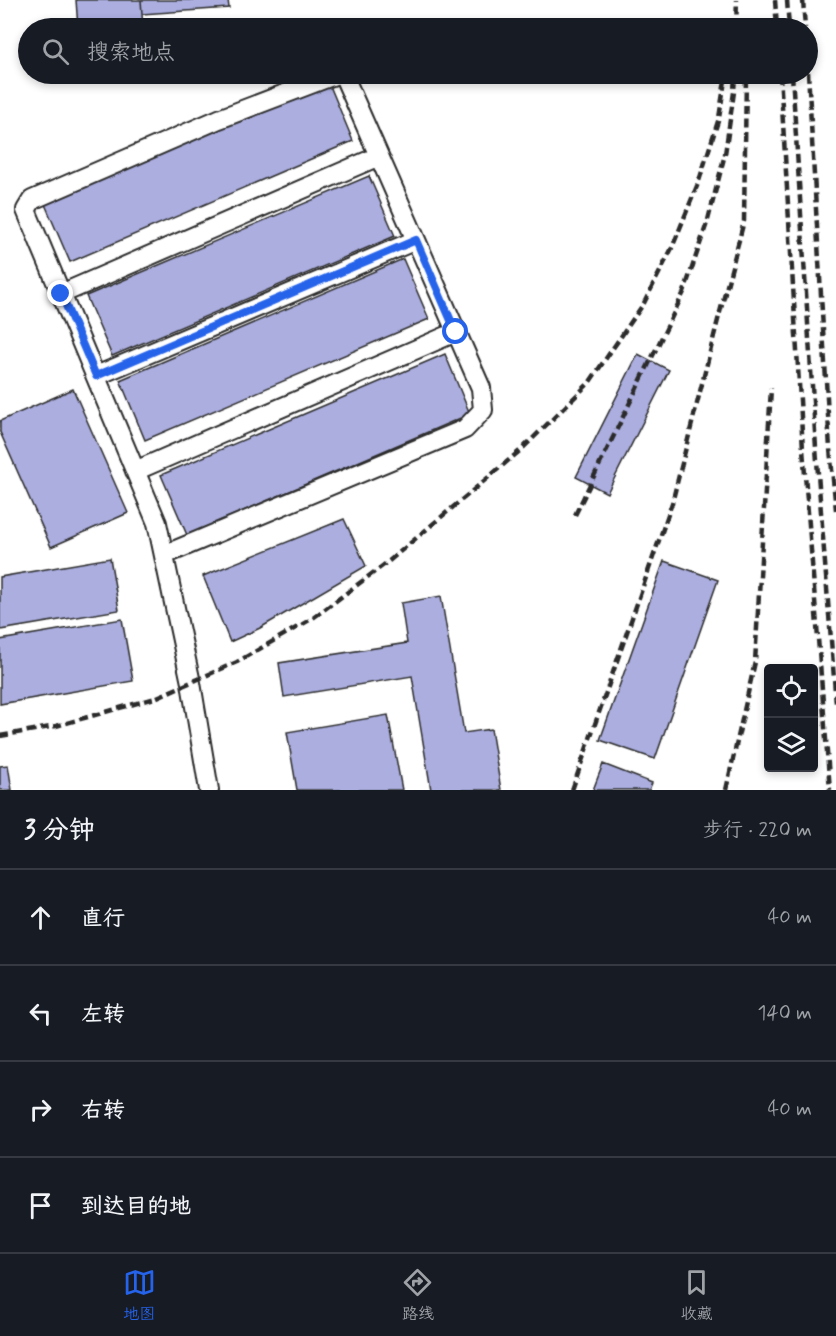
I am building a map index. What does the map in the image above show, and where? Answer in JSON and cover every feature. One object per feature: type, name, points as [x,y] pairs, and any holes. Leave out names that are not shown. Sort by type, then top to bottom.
[{"type":"lane","points":[[209,790],[191,683],[157,523],[26,210],[32,200],[219,119],[311,84]]},
{"type":"lane","points":[[164,555],[465,429],[483,410],[481,388],[347,84]]},
{"type":"lane","points":[[61,294],[379,156]]},
{"type":"lane","points":[[96,376],[416,240]]},
{"type":"lane","points":[[135,471],[456,332]]},
{"type":"building","points":[[76,0],[141,0],[142,18],[77,18]]},
{"type":"building","points":[[141,0],[228,0],[229,8],[142,14]]},
{"type":"building","points":[[321,84],[329,84],[353,141],[70,262],[44,202]]},
{"type":"building","points":[[369,176],[395,236],[112,356],[86,296]]},
{"type":"building","points":[[403,259],[429,319],[145,440],[120,380]]},
{"type":"building","points":[[445,354],[470,414],[187,535],[161,475]]},
{"type":"building","points":[[638,354],[669,370],[607,493],[576,477]]},
{"type":"building","points":[[73,389],[128,513],[51,547],[0,432],[0,421]]},
{"type":"building","points":[[344,519],[366,566],[260,628],[230,642],[203,576]]},
{"type":"building","points":[[110,558],[119,610],[0,630],[0,577]]},
{"type":"building","points":[[664,561],[718,580],[655,759],[600,740]]},
{"type":"building","points":[[441,596],[464,733],[491,729],[501,790],[431,790],[412,676],[284,697],[279,663],[407,643],[401,603]]},
{"type":"building","points":[[122,619],[133,681],[0,704],[0,640]]},
{"type":"building","points":[[388,715],[402,790],[297,790],[287,732]]},
{"type":"building","points":[[603,764],[652,783],[649,790],[593,790]]},
{"type":"building","points":[[8,765],[12,790],[0,790],[0,766]]},
{"type":"railway","points":[[736,18],[737,0]]},
{"type":"railway","points":[[775,0],[776,18]]},
{"type":"railway","points":[[787,0],[788,18]]},
{"type":"railway","points":[[803,0],[804,18]]},
{"type":"railway","points":[[0,736],[56,726],[155,698],[237,662],[313,618],[389,561],[522,449],[589,383],[644,303],[672,248],[699,181],[719,118],[724,84]]},
{"type":"railway","points":[[575,515],[684,292],[708,220],[725,154],[734,84]]},
{"type":"railway","points":[[572,790],[672,503],[744,221],[746,84]]},
{"type":"railway","points":[[781,84],[803,449],[830,790]]},
{"type":"railway","points":[[793,84],[816,448],[836,704]]},
{"type":"railway","points":[[809,84],[830,449],[836,510]]},
{"type":"railway","points":[[726,790],[755,662],[771,388]]},
{"type":"route","points":[[61,294],[96,376],[416,240],[456,332]]}]
